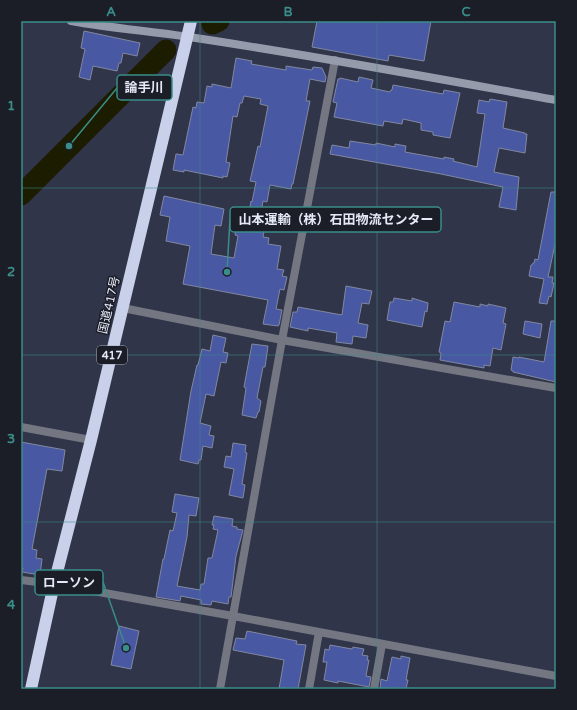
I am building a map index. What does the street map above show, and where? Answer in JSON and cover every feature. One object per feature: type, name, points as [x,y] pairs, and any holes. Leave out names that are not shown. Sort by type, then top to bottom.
[{"type":"highway","name":"国道417号","points":[[31,689],[54,584],[91,440],[191,21]]},
{"type":"street","points":[[71,21],[187,36],[335,60],[556,100]]},
{"type":"street","points":[[220,689],[282,340],[335,60]]},
{"type":"street","points":[[123,308],[282,340],[556,388]]},
{"type":"street","points":[[21,427],[91,440]]},
{"type":"street","points":[[21,580],[54,584],[233,616],[556,676]]},
{"type":"street","points":[[309,689],[319,632]]},
{"type":"street","points":[[374,689],[382,644]]},
{"type":"building","points":[[317,21],[431,21],[424,61],[389,55],[388,61],[312,47]]},
{"type":"building","points":[[84,31],[140,43],[137,56],[123,53],[121,63],[119,63],[117,71],[93,66],[90,80],[79,77],[85,49],[81,48]]},
{"type":"building","points":[[236,58],[252,61],[251,64],[286,70],[286,66],[312,70],[313,67],[322,68],[326,77],[325,82],[310,79],[306,101],[310,101],[291,189],[270,185],[267,202],[263,201],[259,230],[264,231],[263,237],[269,238],[268,244],[281,246],[277,269],[284,270],[282,276],[287,277],[284,290],[280,289],[276,309],[282,310],[278,326],[263,324],[268,300],[183,284],[190,246],[166,241],[170,217],[160,215],[164,196],[224,209],[221,226],[215,225],[211,254],[234,258],[238,236],[235,235],[237,222],[247,224],[251,201],[252,202],[256,182],[250,181],[258,146],[260,147],[268,106],[260,104],[261,99],[244,96],[242,103],[240,103],[237,117],[233,116],[226,162],[230,163],[227,177],[223,176],[223,178],[184,170],[184,172],[173,170],[176,154],[183,155],[193,107],[196,108],[197,102],[204,103],[207,86],[212,87],[212,84],[231,88]]},
{"type":"building","points":[[359,77],[373,80],[371,88],[390,92],[393,85],[443,94],[444,90],[460,93],[450,138],[433,135],[433,132],[421,130],[421,123],[403,119],[402,124],[384,121],[383,126],[334,117],[337,103],[333,102],[338,79],[340,78],[358,82]]},
{"type":"building","points":[[490,99],[507,102],[503,128],[527,134],[525,153],[499,148],[494,172],[519,177],[516,210],[499,207],[503,187],[330,154],[332,145],[349,148],[350,141],[376,145],[376,143],[395,147],[395,144],[406,146],[405,152],[444,159],[444,157],[454,159],[453,161],[477,167],[485,114],[477,113],[479,100],[489,102]]},
{"type":"building","points":[[551,192],[556,192],[556,240],[548,277],[553,277],[552,283],[554,283],[551,297],[549,296],[547,304],[539,303],[544,279],[529,276],[531,265],[534,263],[535,259],[538,260]]},
{"type":"building","points":[[346,286],[372,291],[369,304],[362,303],[358,323],[368,325],[366,338],[353,336],[352,344],[336,342],[337,333],[308,328],[308,331],[290,327],[293,312],[297,312],[298,307],[342,315]]},
{"type":"building","points":[[394,298],[412,301],[412,298],[428,303],[427,312],[425,311],[422,327],[387,320],[390,302],[393,302]]},
{"type":"building","points":[[454,302],[480,307],[480,304],[488,306],[488,304],[506,308],[503,323],[506,324],[501,350],[493,348],[490,366],[484,365],[484,368],[440,360],[441,353],[439,352],[445,321],[450,322]]},
{"type":"building","points":[[525,321],[542,324],[540,338],[523,334]]},
{"type":"building","points":[[551,321],[556,321],[556,382],[513,372],[511,370],[513,357],[544,362]]},
{"type":"building","points":[[213,335],[226,338],[223,352],[228,353],[226,363],[221,362],[214,396],[206,394],[200,423],[211,426],[209,435],[214,436],[212,448],[203,446],[201,460],[199,460],[198,464],[180,460],[191,391],[197,365],[202,349],[210,351]]},
{"type":"building","points":[[252,344],[268,346],[265,367],[263,367],[257,398],[261,401],[256,418],[242,415],[246,388],[244,387]]},
{"type":"building","points":[[21,442],[65,450],[62,471],[47,469],[32,549],[37,550],[36,558],[42,559],[40,575],[22,572],[23,568],[21,568]]},
{"type":"building","points":[[233,443],[246,445],[245,452],[247,453],[242,484],[245,485],[243,498],[229,495],[234,469],[224,467],[226,456],[231,457]]},
{"type":"building","points":[[175,494],[199,498],[196,516],[189,515],[187,537],[177,586],[200,590],[201,584],[204,584],[208,558],[212,558],[218,530],[213,529],[214,525],[212,525],[214,516],[233,519],[232,526],[243,530],[236,556],[231,597],[229,597],[228,604],[212,601],[211,605],[201,604],[201,600],[181,596],[180,601],[156,597],[170,530],[173,531],[177,513],[172,512]]},
{"type":"building","points":[[119,626],[139,631],[131,669],[111,665]]},
{"type":"building","points":[[247,631],[297,641],[296,644],[306,645],[298,689],[279,689],[284,660],[233,650],[236,638],[245,639]]},
{"type":"building","points":[[330,645],[352,649],[353,647],[364,649],[362,655],[368,656],[367,660],[369,660],[366,676],[371,677],[369,687],[324,680],[327,662],[323,662],[325,649],[329,650]]},
{"type":"building","points":[[401,656],[410,658],[406,689],[380,689],[381,679],[387,681],[392,657],[401,659]]},
{"type":"waterway","points":[[212,24],[219,21]]},
{"type":"waterway","points":[[21,195],[166,50]]},
{"type":"place","name":"論手川","points":[[69,146]]},
{"type":"place","name":"山本運輸（株）石田物流センター","points":[[227,272]]},
{"type":"place","name":"ローソン","points":[[126,648]]}]
